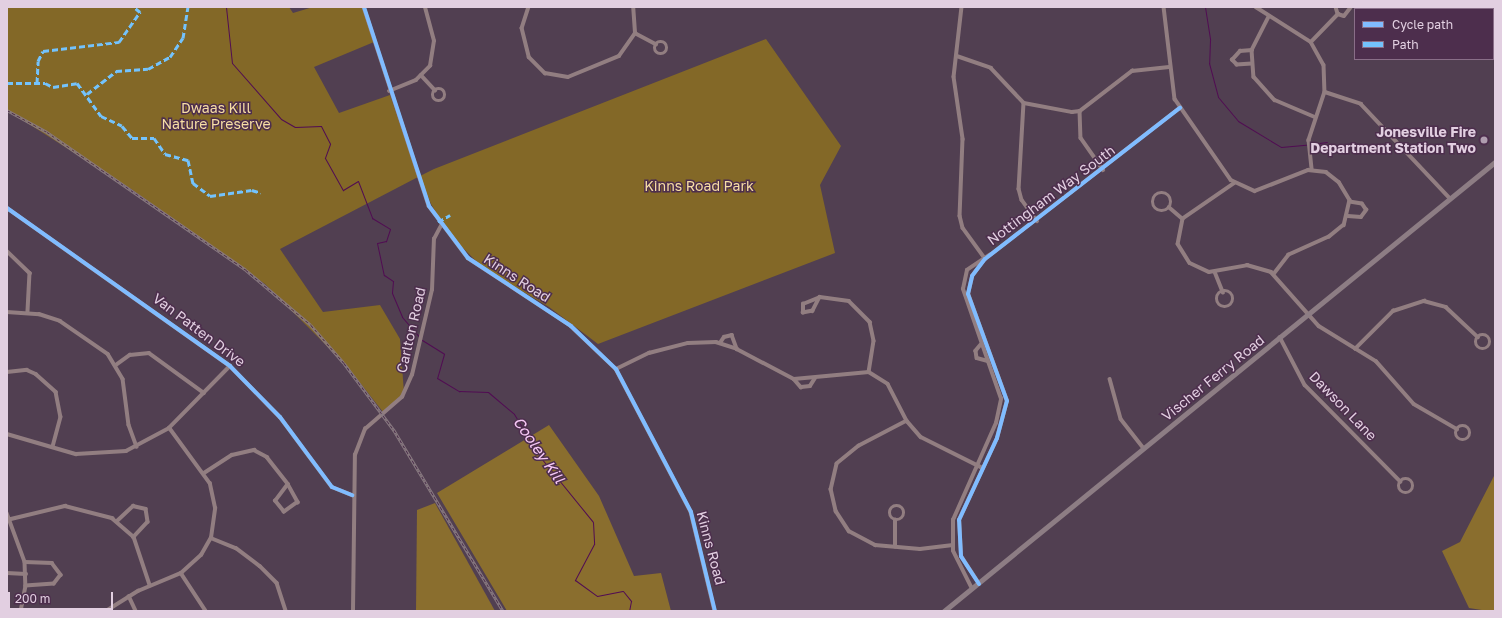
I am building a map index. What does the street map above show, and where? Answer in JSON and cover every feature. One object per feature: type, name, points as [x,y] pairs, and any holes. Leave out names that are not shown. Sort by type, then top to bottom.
[{"type":"main road","name":"Vischer Ferry Road","points":[[944,611],[1495,162]]},
{"type":"street","name":"Kinns Road","points":[[364,7],[389,91],[423,191],[441,226],[482,270],[571,326],[616,369],[691,512],[715,611]]},
{"type":"street","points":[[389,91],[422,75],[430,66],[434,49],[424,7]]},
{"type":"street","points":[[529,7],[522,28],[526,53],[532,64],[555,76],[585,72],[619,56],[635,34],[633,7]]},
{"type":"street","points":[[962,7],[954,90],[963,139],[960,216],[965,232],[984,258]]},
{"type":"street","points":[[1164,7],[1168,26],[1171,89],[1180,108],[1235,183],[1250,191],[1264,191],[1293,174],[1312,170],[1334,177],[1350,202],[1348,216],[1333,234],[1289,255],[1274,274]]},
{"type":"street","points":[[1256,7],[1269,17],[1311,42],[1326,70],[1325,92],[1315,117],[1309,140],[1312,170]]},
{"type":"street","points":[[1336,7],[1338,14]]},
{"type":"street","points":[[1311,42],[1338,14],[1348,14],[1351,7]]},
{"type":"street","points":[[1269,17],[1252,50],[1254,77],[1270,96],[1315,117]]},
{"type":"street","points":[[635,34],[656,44]]},
{"type":"street","points":[[1252,50],[1240,51],[1232,60],[1237,65],[1252,64]]},
{"type":"street","points":[[957,56],[991,68],[1024,103],[1080,111],[1132,71],[1169,67]]},
{"type":"street","points":[[422,75],[435,90]]},
{"type":"street","points":[[1325,92],[1361,104],[1450,198]]},
{"type":"street","points":[[1024,103],[1019,189],[1022,200],[1036,221]]},
{"type":"street","name":"Nottingham Way South","points":[[972,589],[957,565],[952,545],[957,505],[976,465],[1000,405],[1000,389],[981,345],[963,289],[967,270],[1036,221],[1180,108]]},
{"type":"street","points":[[1080,111],[1081,138],[1102,170]]},
{"type":"street","points":[[1235,183],[1183,219],[1177,235],[1181,252],[1194,266],[1215,272],[1247,264],[1274,274],[1308,314],[1327,332],[1382,366],[1414,404],[1457,429]]},
{"type":"street","points":[[1169,207],[1156,209],[1155,197],[1160,194],[1168,195],[1169,207],[1183,219]]},
{"type":"street","points":[[1348,216],[1361,217],[1366,210],[1362,204],[1350,202]]},
{"type":"street","name":"Van Patten Drive","points":[[7,208],[230,366],[280,417],[332,487],[352,495]]},
{"type":"street","name":"Carlton Road","points":[[353,611],[352,495],[355,455],[361,436],[370,422],[402,397],[422,344],[432,290],[434,239],[441,226]]},
{"type":"street","points":[[7,251],[30,273],[28,312]]},
{"type":"street","name":"Nottingham Way South","points":[[978,584],[966,566],[958,544],[959,520],[1002,424],[1007,401],[968,294],[972,276],[984,258]]},
{"type":"street","points":[[1215,272],[1223,292],[1233,297],[1227,307],[1218,301],[1223,292]]},
{"type":"street","points":[[820,297],[813,311],[803,313],[803,304],[820,297],[828,295],[849,301],[870,322],[874,341],[869,372]]},
{"type":"street","points":[[1355,349],[1393,311],[1424,301],[1446,307],[1478,337],[1478,347],[1488,347],[1487,336],[1478,337]]},
{"type":"street","points":[[7,312],[28,312],[47,316],[78,330],[116,365],[123,379],[129,424],[137,447]]},
{"type":"street","points":[[720,343],[724,337],[732,335],[737,349]]},
{"type":"street","name":"Dawson Lane","points":[[1280,337],[1305,385],[1401,482]]},
{"type":"street","points":[[616,369],[665,348],[720,343],[737,349],[794,379],[806,388],[815,378]]},
{"type":"street","name":"Nottingham Way South","points":[[981,345],[976,351],[978,358],[988,361]]},
{"type":"street","points":[[116,365],[130,355],[148,353],[204,393]]},
{"type":"street","points":[[7,434],[94,455],[137,447],[169,428],[230,366]]},
{"type":"street","points":[[7,372],[27,370],[36,374],[56,392],[61,417],[52,446]]},
{"type":"street","points":[[794,379],[869,372],[888,384],[907,421],[921,437],[983,468]]},
{"type":"street","points":[[1110,379],[1121,420],[1144,448]]},
{"type":"street","points":[[907,421],[846,456],[837,464],[832,480],[836,511],[849,531],[867,543],[895,547],[958,544]]},
{"type":"street","points":[[106,611],[129,596],[181,573],[201,555],[211,538],[214,497],[204,473],[169,428]]},
{"type":"street","points":[[204,473],[232,455],[254,450],[267,457],[288,484],[298,502],[284,512],[276,501],[288,484]]},
{"type":"street","points":[[11,519],[65,506],[117,521],[134,538],[150,586]]},
{"type":"street","points":[[117,521],[133,506],[146,510],[148,522],[134,538]]},
{"type":"street","points":[[7,513],[11,519],[25,562],[26,586],[21,611]]},
{"type":"street","points":[[895,520],[895,547]]},
{"type":"street","points":[[211,538],[236,548],[260,566],[277,583],[286,611]]},
{"type":"street","points":[[25,562],[52,563],[61,575],[54,584],[26,586]]},
{"type":"street","points":[[7,573],[26,574]]},
{"type":"street","points":[[181,573],[206,611]]},
{"type":"street","points":[[129,596],[136,611]]},
{"type":"green space","name":"Dwaas Kill Nature Preserve","points":[[7,7],[289,7],[293,13],[313,7],[364,7],[374,42],[314,67],[339,113],[390,95],[418,177],[280,249],[323,312],[380,305],[400,339],[404,393],[383,412],[346,365],[265,284],[131,189],[7,110]]},
{"type":"green space","name":"Kinns Road Park","points":[[766,39],[841,146],[820,185],[835,253],[598,344],[549,307],[483,268],[450,235],[431,204],[420,176],[434,169]]},
{"type":"shaded area","points":[[549,425],[599,496],[634,576],[661,573],[671,611],[507,611],[437,493]]},
{"type":"shaded area","points":[[1495,474],[1495,611],[1488,611],[1469,608],[1442,551],[1460,542]]},
{"type":"shaded area","points":[[435,503],[495,611],[416,611],[417,510]]},
{"type":"waterway","name":"Cooley Kill","points":[[226,7],[232,63],[281,119],[295,127],[321,126],[330,144],[325,158],[343,190],[358,181],[372,218],[390,229],[386,241],[377,243],[384,275],[393,281],[392,293],[402,317],[420,338]]},
{"type":"waterway","points":[[1205,7],[1210,40],[1209,63],[1218,97],[1238,121],[1281,147],[1306,145]]},
{"type":"waterway","points":[[1312,144],[1327,142]]},
{"type":"waterway","name":"Cooley Kill","points":[[422,340],[444,354],[437,378],[459,391],[488,392],[514,414],[541,458],[593,522],[594,544],[575,580],[597,596],[623,591],[631,601],[629,611]]},
{"type":"railway","points":[[7,110],[47,132],[246,270],[311,325],[344,363],[394,430],[503,611]]},
{"type":"marked path","points":[[37,83],[38,61],[43,51],[119,42],[140,12],[134,7]]},
{"type":"marked path","points":[[87,94],[116,71],[148,69],[170,57],[183,38],[188,7]]},
{"type":"marked path","points":[[7,83],[45,83],[53,87],[77,83],[101,116],[122,126],[132,138],[154,138],[165,154],[188,160],[193,183],[210,196],[252,190],[261,193]]},
{"type":"marked path","points":[[438,222],[450,215]]},
{"type":"cycle path","points":[[364,7],[429,206],[468,258],[571,326],[616,369],[691,512],[715,611]]},
{"type":"cycle path","points":[[979,584],[961,556],[959,520],[997,438],[1007,401],[968,294],[972,276],[985,259],[1180,108]]},
{"type":"cycle path","points":[[7,208],[230,366],[280,417],[332,487],[352,495]]},
{"type":"place","name":"Jonesville Fire Department Station Two","points":[[1484,140]]}]
